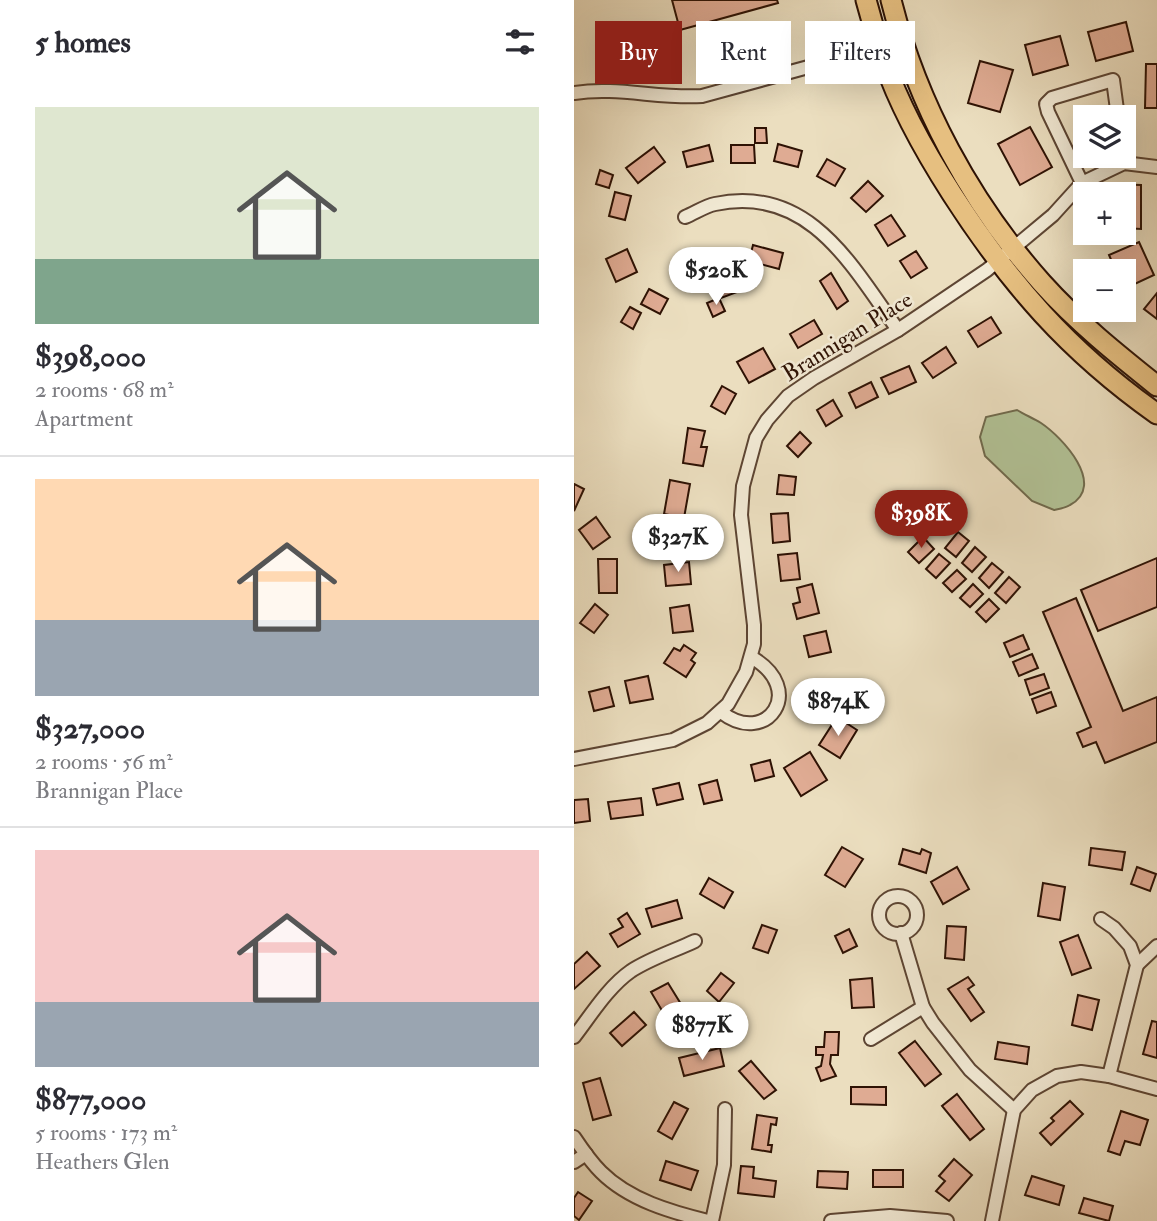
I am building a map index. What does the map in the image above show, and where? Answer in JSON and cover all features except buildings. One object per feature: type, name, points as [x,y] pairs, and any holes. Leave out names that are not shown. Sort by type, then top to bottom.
[{"type":"main road","points":[[866,0],[872,21]]},
{"type":"main road","points":[[891,0],[896,21]]},
{"type":"main road","points":[[915,77],[944,141],[1014,249],[1063,305],[1111,350],[1157,386]]},
{"type":"main road","points":[[894,84],[921,144],[971,224],[1041,315],[1115,383],[1157,414]]},
{"type":"street","points":[[574,93],[620,91],[678,97],[702,96],[805,67]]},
{"type":"street","points":[[1073,165],[1046,104],[1052,98],[1113,80],[1116,105]]},
{"type":"street","points":[[1136,163],[1157,167]]},
{"type":"street","points":[[1086,182],[1110,168]]},
{"type":"street","name":"Brannigan Place","points":[[574,759],[673,740],[707,723],[721,712],[746,672],[751,657],[754,625],[741,515],[743,486],[756,438],[773,412],[799,387],[942,302],[1014,249],[1073,194]]},
{"type":"street","points":[[685,217],[713,204],[737,202],[760,203],[793,212],[818,228],[838,246],[898,330]]},
{"type":"street","points":[[721,712],[736,722],[747,723],[766,719],[778,708],[780,693],[777,682],[770,671],[751,657]]},
{"type":"street","points":[[1101,919],[1114,928],[1130,946],[1137,965]]},
{"type":"street","points":[[901,933],[923,1007],[970,1070],[1014,1110]]},
{"type":"street","points":[[574,1037],[609,993],[629,973],[695,941]]},
{"type":"street","points":[[1109,1076],[1137,965],[1157,946]]},
{"type":"street","points":[[871,1039],[923,1007]]},
{"type":"street","points":[[992,1221],[1014,1110],[1032,1090],[1057,1076],[1081,1072],[1109,1076],[1157,1089]]},
{"type":"street","points":[[574,1137],[600,1171],[628,1191],[661,1208],[710,1221],[724,1165],[725,1109]]},
{"type":"street","points":[[574,1162],[586,1154]]},
{"type":"street","points":[[831,1221],[912,1216],[947,1221]]},
{"type":"green space","points":[[1017,410],[1050,430],[1077,462],[1083,474],[1084,486],[1080,496],[1070,505],[1054,510],[1032,501],[985,456],[980,437],[986,417]]}]
